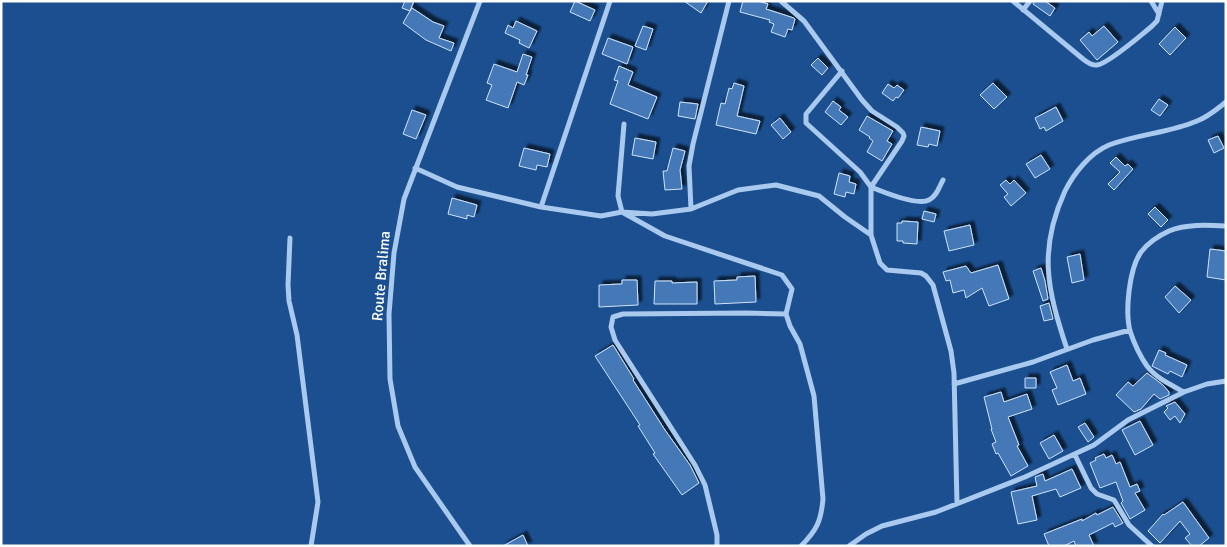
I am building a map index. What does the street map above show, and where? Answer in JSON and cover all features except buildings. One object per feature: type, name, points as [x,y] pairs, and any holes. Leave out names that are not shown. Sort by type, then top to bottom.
[{"type":"street","name":"Route Bralima","points":[[470,546],[415,467],[398,426],[390,379],[389,314],[394,253],[404,199],[480,1]]},
{"type":"street","points":[[541,207],[610,1]]},
{"type":"street","points":[[691,210],[688,166],[729,1]]},
{"type":"street","points":[[781,1],[804,21],[872,111],[903,133],[904,136],[871,187],[871,235],[876,256],[887,270],[921,274],[926,276],[933,285],[951,351],[954,384],[957,504]]},
{"type":"street","points":[[1013,1],[1083,59],[1097,66],[1106,62],[1151,28],[1157,21],[1162,1]]},
{"type":"street","points":[[1023,10],[1030,1]]},
{"type":"street","points":[[1151,1],[1159,14]]},
{"type":"street","points":[[842,71],[806,114],[806,123],[860,172],[871,187],[922,202],[929,200],[935,195],[943,180]]},
{"type":"street","points":[[1067,349],[1054,307],[1048,270],[1048,253],[1050,232],[1056,211],[1076,171],[1097,152],[1108,146],[1181,127],[1206,117],[1226,102]]},
{"type":"street","points":[[624,124],[618,196],[622,212],[665,236],[782,275],[792,289],[786,314],[800,344],[814,396],[823,498],[822,515],[814,533],[801,546]]},
{"type":"street","points":[[415,168],[457,187],[541,207],[601,216],[622,212],[652,214],[691,210],[738,190],[776,185],[819,196],[871,235]]},
{"type":"street","points":[[1184,392],[1153,372],[1140,353],[1130,330],[1129,306],[1132,274],[1141,252],[1149,243],[1171,230],[1203,225],[1226,226]]},
{"type":"street","points":[[290,238],[288,285],[298,343],[318,502],[311,546]]},
{"type":"street","points":[[717,546],[705,485],[695,465],[615,340],[611,327],[613,318],[623,314],[747,312],[786,314]]},
{"type":"street","points":[[954,384],[1033,362],[1093,340],[1130,330]]},
{"type":"street","points":[[849,546],[882,526],[936,512],[1026,477],[1094,445],[1128,420],[1184,392],[1226,380]]},
{"type":"street","points":[[1075,455],[1091,488],[1098,494],[1114,500],[1129,525],[1152,546]]}]
